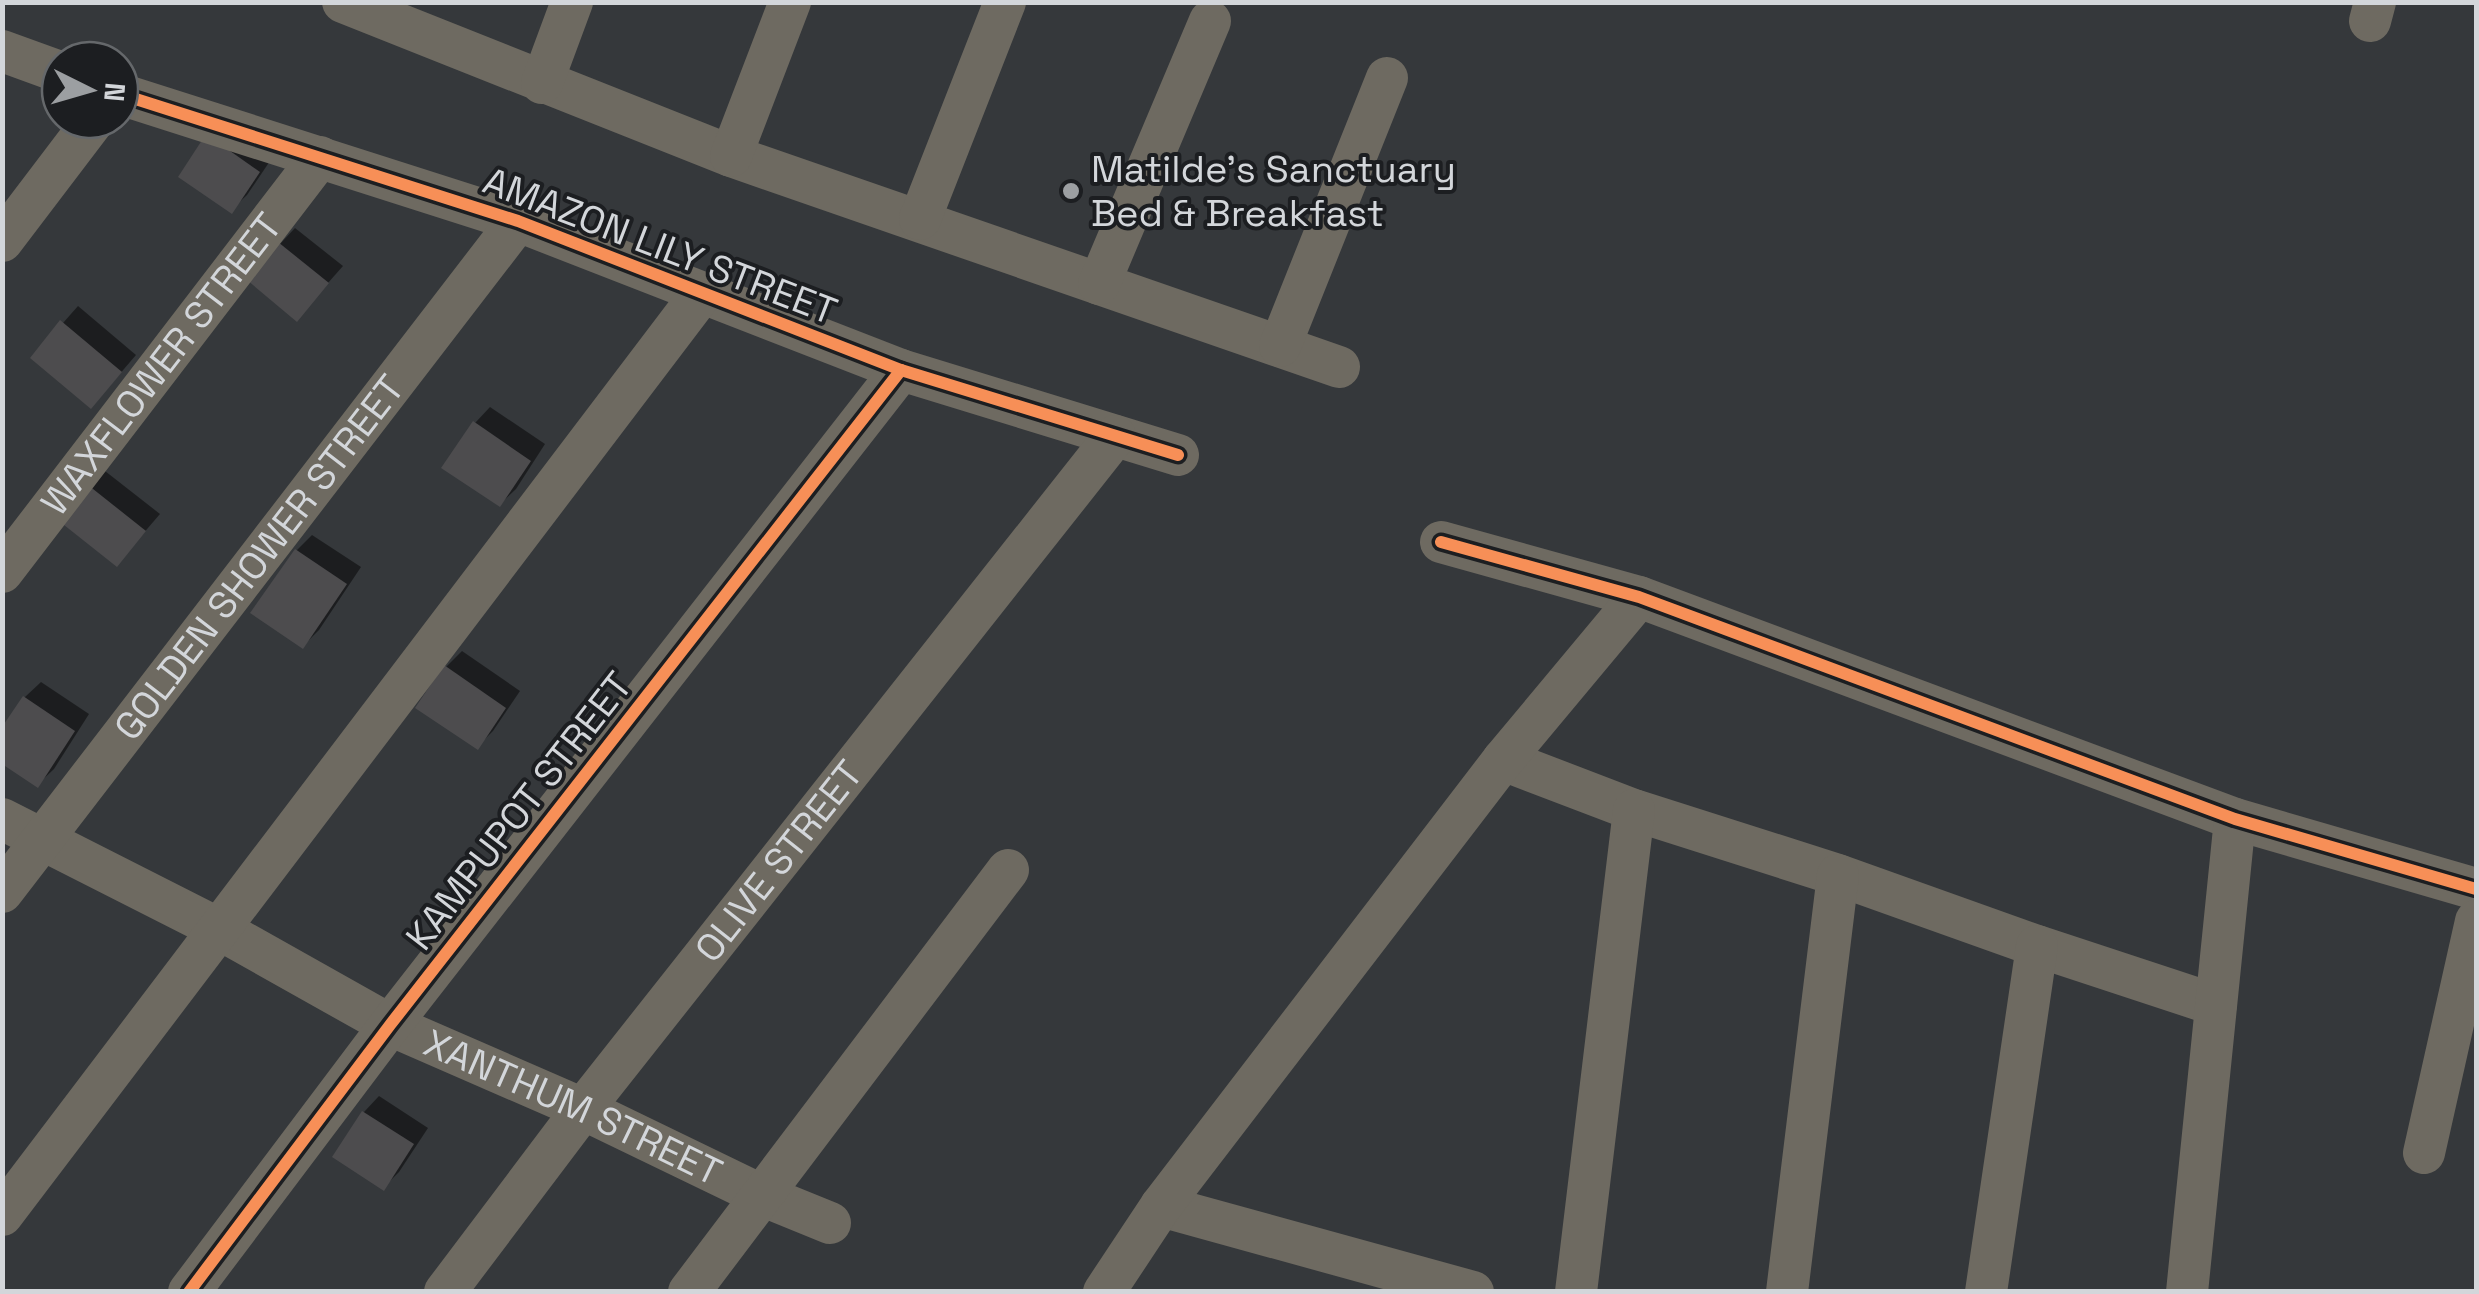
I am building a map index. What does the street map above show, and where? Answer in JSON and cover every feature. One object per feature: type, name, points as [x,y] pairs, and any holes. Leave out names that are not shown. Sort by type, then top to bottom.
[{"type":"street","points":[[542,83],[572,2]]},
{"type":"street","points":[[731,156],[790,2]]},
{"type":"street","points":[[920,219],[1005,2]]},
{"type":"street","points":[[362,6],[542,83],[731,156],[1339,367]]},
{"type":"street","points":[[1100,284],[1210,21]]},
{"type":"street","points":[[2,51],[40,65]]},
{"type":"street","points":[[1280,346],[1388,78]]},
{"type":"street","name":"AMAZON LILY STREET","points":[[140,100],[518,221],[901,370],[1178,455]]},
{"type":"street","points":[[2,241],[79,140]]},
{"type":"street","name":"WAXFLOWER STREET","points":[[2,572],[320,157]]},
{"type":"street","name":"GOLDEN SHOWER STREET","points":[[2,892],[518,221]]},
{"type":"street","points":[[2,1215],[701,294]]},
{"type":"street","name":"KAMPUPOT STREET","points":[[189,1292],[390,1024],[901,370]]},
{"type":"street","name":"OLIVE STREET","points":[[445,1292],[583,1109],[1115,436]]},
{"type":"street","points":[[1442,542],[1639,598],[2235,819],[2476,890]]},
{"type":"street","points":[[1104,1292],[1161,1206],[1503,760],[1639,598]]},
{"type":"street","points":[[1503,760],[1634,810],[1838,875],[2216,1005]]},
{"type":"street","points":[[1576,1292],[1634,810]]},
{"type":"street","name":"XANTHUM STREET","points":[[2,819],[219,930],[390,1024],[830,1223]]},
{"type":"street","points":[[2187,1292],[2235,819]]},
{"type":"street","points":[[689,1292],[1008,870]]},
{"type":"street","points":[[1787,1292],[1838,875]]},
{"type":"street","points":[[2424,1153],[2476,921]]},
{"type":"street","points":[[1986,1292],[2037,946]]},
{"type":"street","points":[[1161,1206],[1472,1292]]},
{"type":"building","points":[[206,134],[260,172],[232,214],[178,177]]},
{"type":"building","points":[[278,242],[329,283],[297,322],[247,280]]},
{"type":"building","points":[[60,320],[122,372],[91,409],[30,358]]},
{"type":"building","points":[[473,421],[531,461],[500,507],[441,468]]},
{"type":"building","points":[[88,485],[146,531],[117,567],[59,521]]},
{"type":"building","points":[[295,549],[347,584],[303,649],[250,613]]},
{"type":"building","points":[[444,665],[506,708],[478,750],[415,708]]},
{"type":"building","points":[[23,696],[75,731],[38,788],[2,764],[2,727]]},
{"type":"building","points":[[362,1111],[414,1144],[384,1191],[332,1157]]},
{"type":"cycle path","points":[[140,100],[518,221],[901,370],[1178,455]]},
{"type":"cycle path","points":[[189,1292],[390,1025],[901,370]]},
{"type":"cycle path","points":[[1441,542],[1639,597],[2235,819],[2476,889]]},
{"type":"place","name":"Matilde's Sanctuary Bed & Breakfast","points":[[1071,191]]}]
